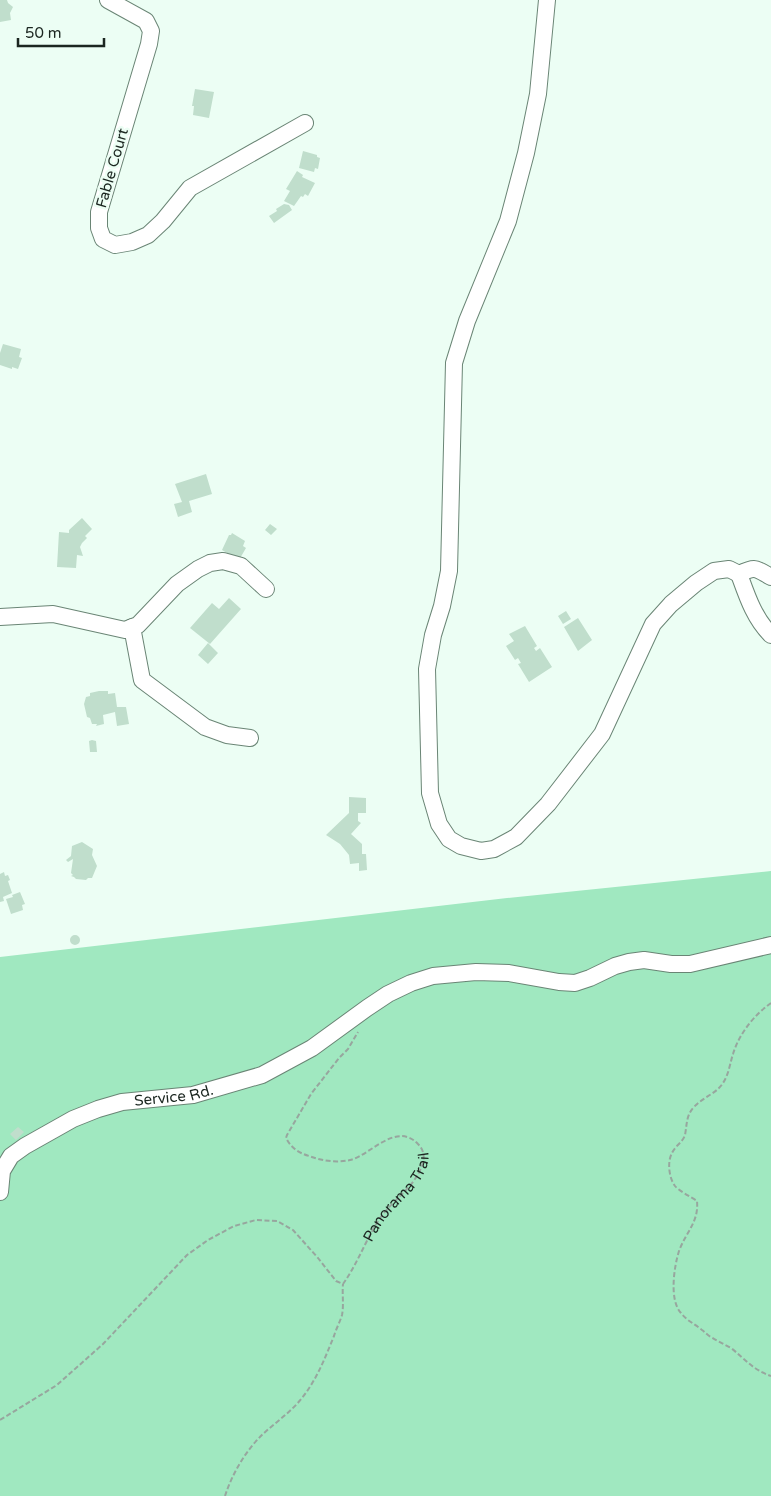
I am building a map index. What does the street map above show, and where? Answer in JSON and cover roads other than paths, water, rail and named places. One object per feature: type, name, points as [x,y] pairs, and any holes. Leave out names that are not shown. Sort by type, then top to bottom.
[{"type":"street","name":"Fable Court","points":[[108,0],[146,21],[151,31],[149,44],[99,212],[99,228],[103,239],[115,245],[132,242],[148,235],[163,222],[190,188],[305,123]]},
{"type":"street","points":[[547,0],[538,94],[526,153],[508,221],[467,321],[454,363],[449,571],[442,606],[433,635],[428,669],[430,792],[439,824],[449,839],[461,846],[481,851],[494,850],[516,837],[548,804],[602,734],[653,624],[671,604],[714,571],[729,569],[739,574],[757,619],[771,635]]},
{"type":"street","points":[[0,617],[54,614],[125,630],[138,625],[178,584],[198,569],[210,563],[223,561],[241,566],[266,589]]},
{"type":"street","points":[[739,574],[751,568],[771,576]]},
{"type":"street","points":[[132,627],[142,680],[204,727],[227,735],[250,738]]},
{"type":"street","name":"Service Rd.","points":[[0,1192],[2,1172],[11,1156],[73,1119],[122,1102],[193,1095],[262,1075],[312,1048],[388,994],[411,983],[433,976],[476,972],[509,973],[559,982],[575,982],[629,962],[644,960],[671,964],[690,964],[771,945]]}]
